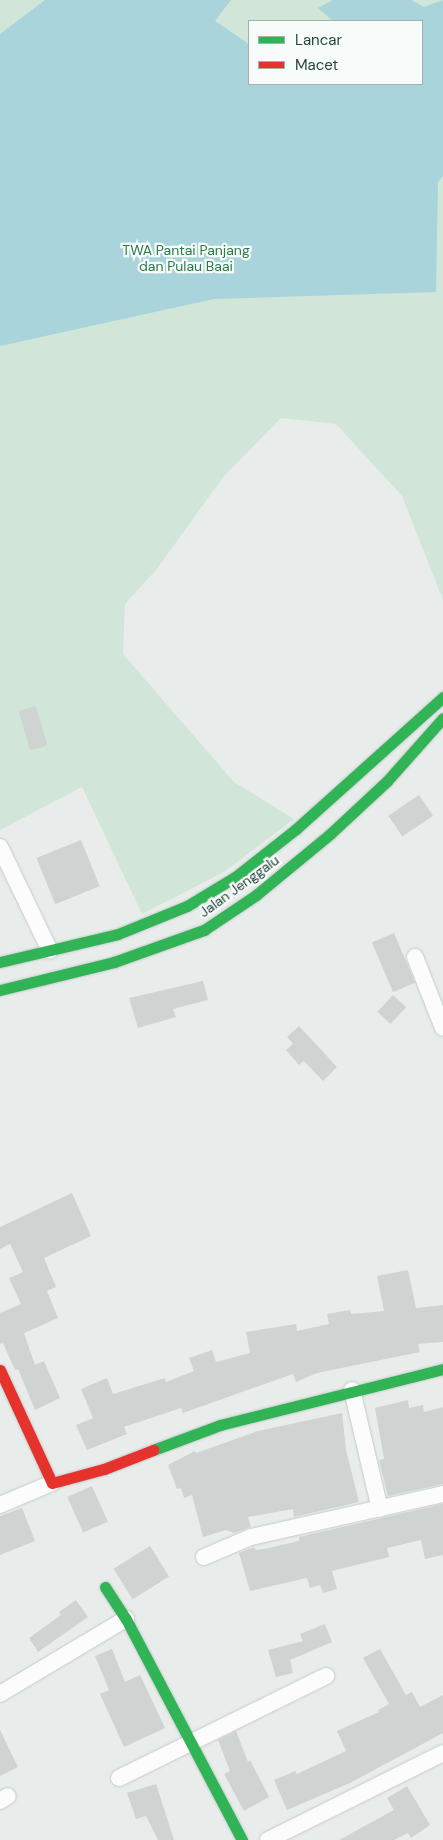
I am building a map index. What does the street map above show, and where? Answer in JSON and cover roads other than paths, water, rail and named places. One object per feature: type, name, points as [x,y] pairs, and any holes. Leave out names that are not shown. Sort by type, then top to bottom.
[{"type":"main road","name":"Jalan Jenggalu","points":[[0,962],[118,934],[187,906],[235,876],[296,829],[443,697]]},
{"type":"main road","name":"Jalan Jenggalu","points":[[0,990],[114,962],[204,930],[256,895],[330,834],[387,781],[443,718]]},
{"type":"main road","points":[[0,1370],[4,1391],[52,1483],[74,1479],[104,1469],[220,1425],[352,1390],[443,1369]]},
{"type":"main road","points":[[105,1587],[126,1619],[192,1741],[242,1840]]},
{"type":"street","points":[[0,847],[50,951]]},
{"type":"street","points":[[415,957],[443,1028]]},
{"type":"street","points":[[352,1390],[380,1509]]},
{"type":"street","points":[[0,1505],[52,1483]]},
{"type":"street","points":[[204,1557],[251,1537],[443,1494]]},
{"type":"street","points":[[0,1694],[126,1619]]},
{"type":"street","points":[[119,1778],[326,1676]]},
{"type":"street","points":[[268,1840],[443,1753]]},
{"type":"water","points":[[45,0],[231,0],[215,21],[248,43],[248,85],[423,85],[423,20],[332,20],[318,8],[333,0],[411,0],[424,7],[443,0],[443,176],[438,182],[436,292],[214,299],[0,346],[0,34]]},
{"type":"park label","name":"TWA Pantai Panjang dan Pulau Baai","points":[[186,258]]}]
